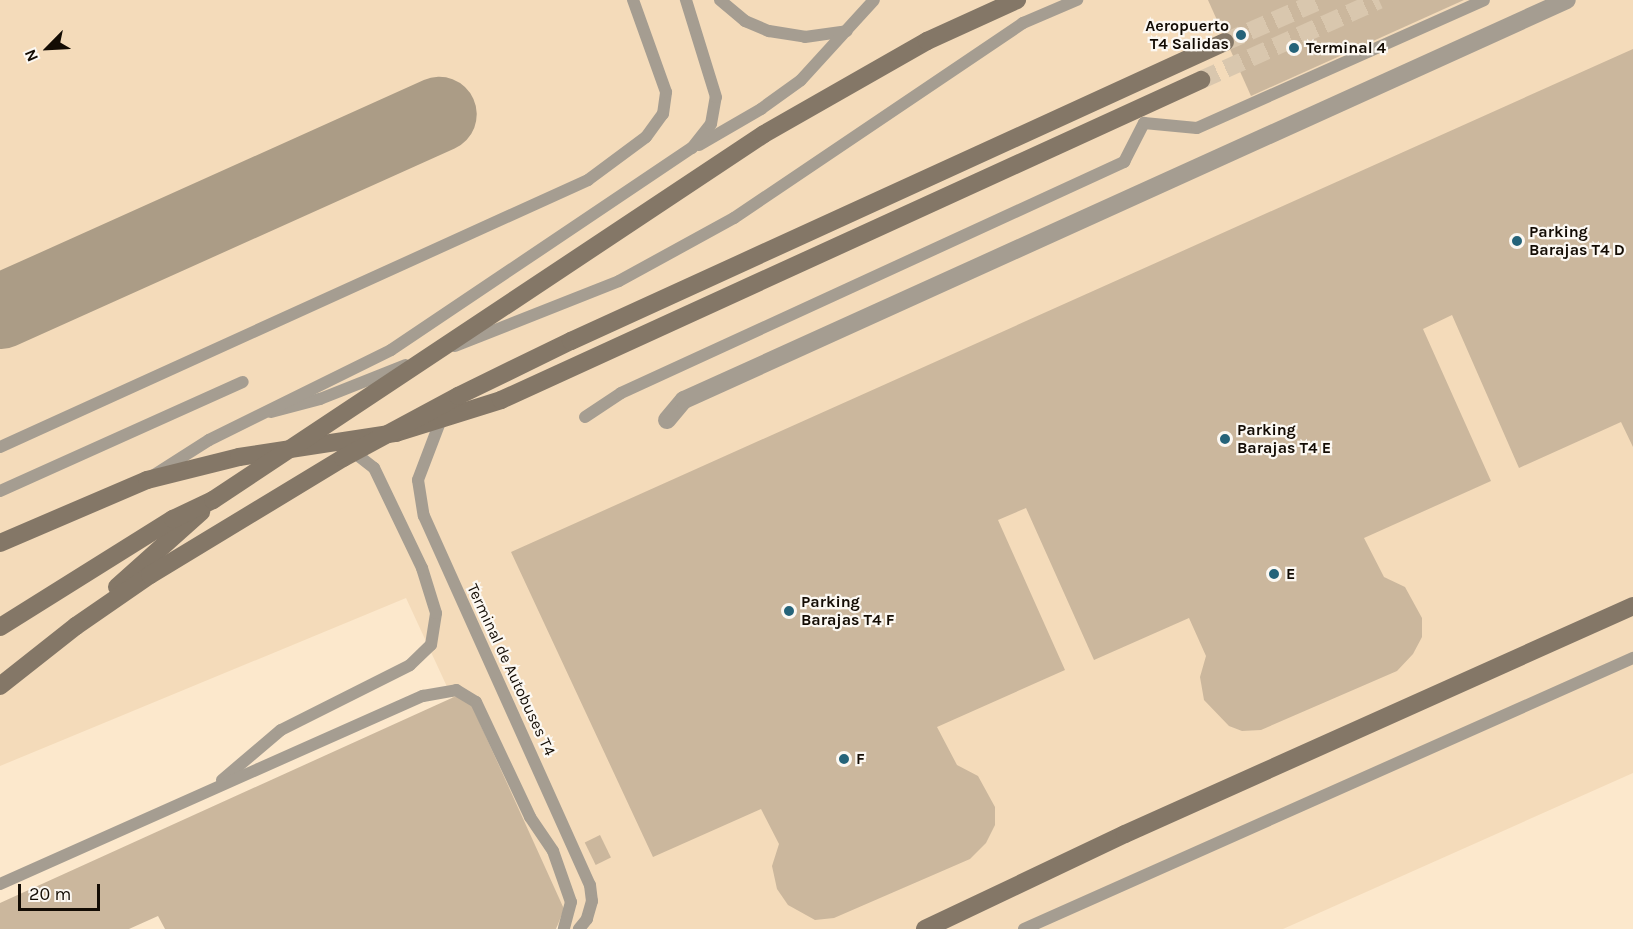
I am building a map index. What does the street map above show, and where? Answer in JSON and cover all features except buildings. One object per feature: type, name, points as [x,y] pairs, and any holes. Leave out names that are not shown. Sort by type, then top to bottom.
[{"type":"street","points":[[0,627],[178,524],[764,134],[927,41],[1017,0]]},
{"type":"street","points":[[667,420],[684,400],[1567,0]]},
{"type":"street","points":[[0,686],[76,626],[198,545],[458,396],[1224,42]]},
{"type":"street","points":[[0,543],[147,480],[240,457],[342,444],[440,422],[501,400],[1201,80]]},
{"type":"street","points":[[76,626],[178,524]]},
{"type":"street","points":[[925,929],[1135,829],[1633,606]]},
{"type":"lane","points":[[0,447],[588,180],[645,137],[663,114],[666,92],[633,0]]},
{"type":"lane","points":[[686,0],[716,97],[711,124],[692,148]]},
{"type":"lane","points":[[720,0],[745,21],[778,34],[805,37],[847,31]]},
{"type":"lane","points":[[147,480],[209,440],[271,412],[398,346],[692,148],[783,94],[819,63],[874,0]]},
{"type":"lane","points":[[271,412],[320,399],[619,281],[734,218],[1023,23],[1077,0]]},
{"type":"lane","points":[[585,417],[621,393],[1124,162],[1144,123],[1197,128],[1484,0]]},
{"type":"lane","points":[[0,491],[243,382]]},
{"type":"lane","name":"Terminal de Autobuses T4","points":[[440,422],[418,480],[424,516],[590,885],[592,901],[587,920],[579,929]]},
{"type":"lane","points":[[209,790],[281,730],[410,665],[432,645],[436,613],[422,568],[374,468],[342,444]]},
{"type":"lane","points":[[1024,929],[1633,658]]},
{"type":"lane","points":[[0,884],[423,696],[448,690],[463,693],[476,702],[530,817],[553,851],[571,902],[564,929]]},
{"type":"shaded area","points":[[0,0],[1633,0],[1633,773],[1283,929],[559,929],[406,598],[0,766]]},
{"type":"taxiway","points":[[0,311],[439,114]]},
{"type":"tunnel","points":[[1225,42],[1321,0]]},
{"type":"tunnel","points":[[1201,80],[1379,0]]},
{"type":"place","name":"Aeropuerto T4 Salidas","points":[[1241,35]]},
{"type":"place","name":"Terminal 4","points":[[1294,48]]},
{"type":"place","name":"Parking Barajas T4 D","points":[[1517,241]]},
{"type":"place","name":"Parking Barajas T4 E","points":[[1225,439]]},
{"type":"place","name":"E","points":[[1274,574]]},
{"type":"place","name":"Parking Barajas T4 F","points":[[789,611]]},
{"type":"place","name":"F","points":[[844,759]]}]
